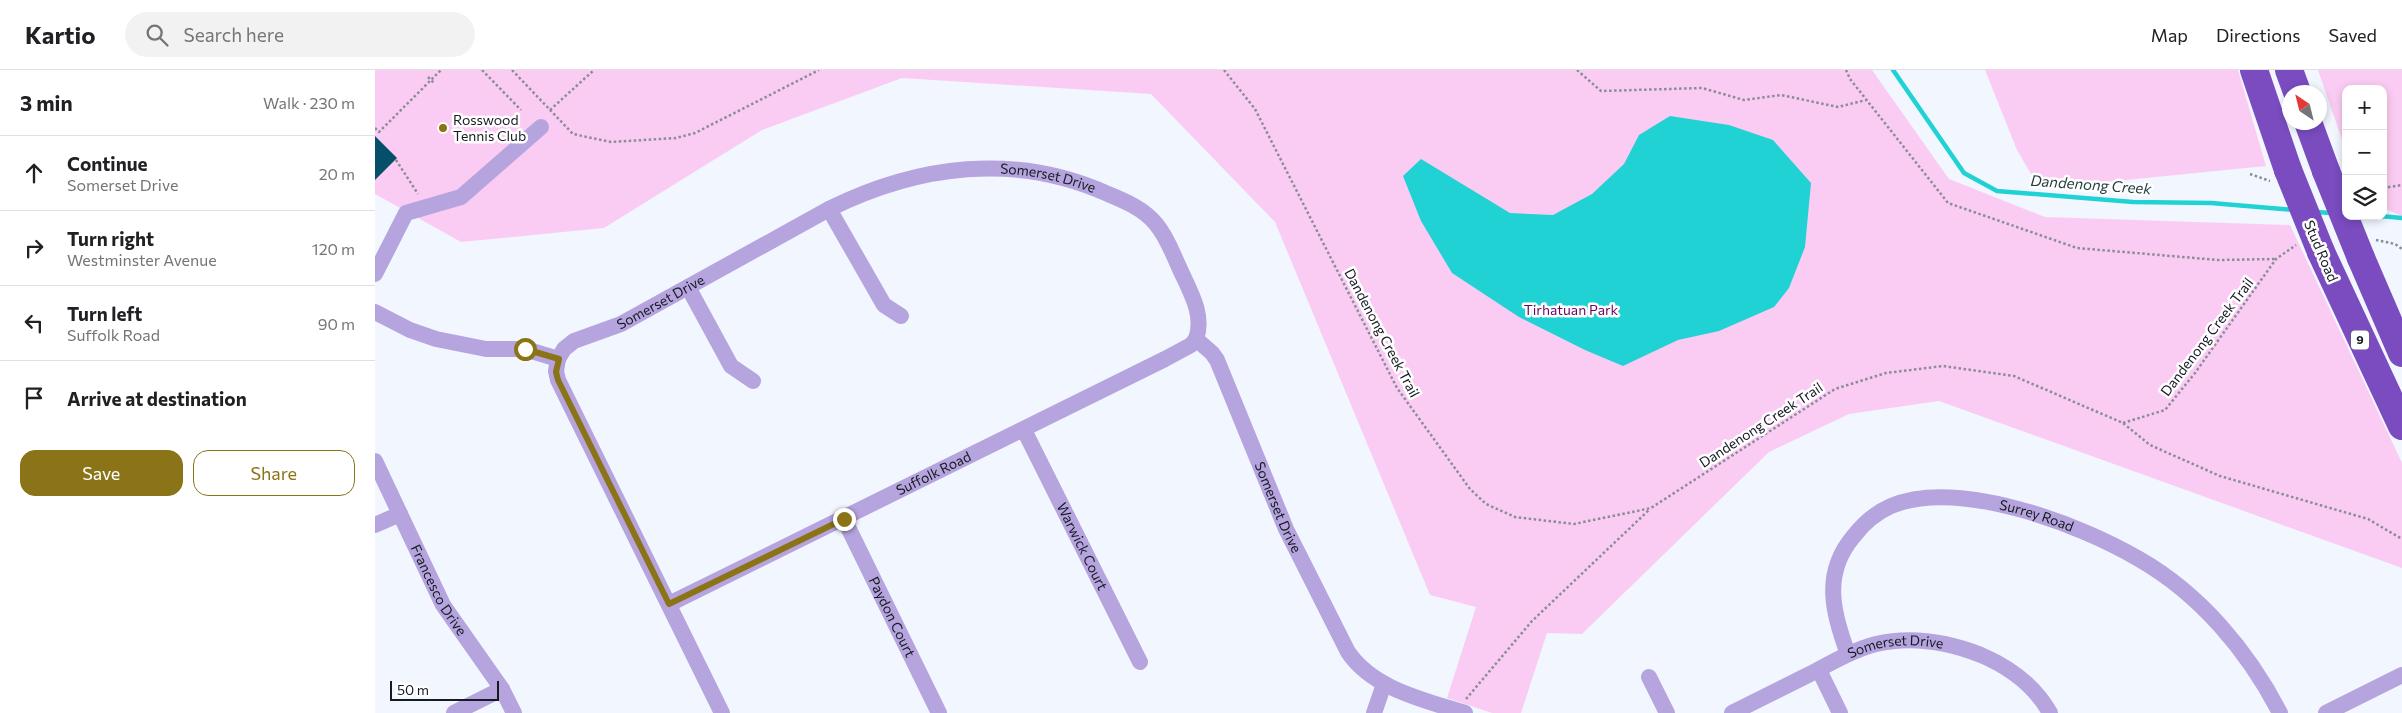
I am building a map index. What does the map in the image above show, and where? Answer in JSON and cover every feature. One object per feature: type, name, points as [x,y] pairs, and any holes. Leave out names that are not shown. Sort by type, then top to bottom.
[{"type":"highway","name":"Stud Road","points":[[2254,70],[2289,170],[2321,252],[2402,426]]},
{"type":"highway","points":[[2289,70],[2294,85]]},
{"type":"highway","points":[[2311,130],[2361,258],[2402,353]]},
{"type":"street","points":[[375,274],[406,213],[461,198],[541,127]]},
{"type":"street","name":"Somerset Drive","points":[[559,359],[563,350],[574,341],[621,324],[829,209],[891,183],[945,171],[981,168],[1019,170],[1095,188],[1132,204],[1146,214],[1167,240],[1198,312],[1199,330],[1196,339],[1217,360],[1286,529],[1348,652],[1357,665],[1384,684],[1462,712]]},
{"type":"street","points":[[829,209],[884,305],[901,316]]},
{"type":"street","points":[[688,287],[731,366],[753,381]]},
{"type":"street","points":[[375,312],[410,330],[436,339],[486,349],[525,349],[559,359],[556,372],[558,380],[722,713]]},
{"type":"street","name":"Suffolk Road","points":[[669,604],[1024,430],[1179,352],[1191,345],[1196,339]]},
{"type":"street","name":"Warwick Court","points":[[1024,430],[1140,662]]},
{"type":"street","name":"Francesco Drive","points":[[375,461],[443,605],[502,689],[514,713]]},
{"type":"street","name":"Surrey Road","points":[[1848,654],[1837,626],[1833,600],[1836,568],[1847,543],[1870,519],[1889,507],[1915,500],[1964,499],[2040,515],[2088,532],[2140,559],[2189,594],[2225,631],[2252,664],[2280,713]]},
{"type":"street","points":[[375,525],[400,514]]},
{"type":"street","name":"Paydon Court","points":[[844,519],[939,713]]},
{"type":"street","name":"Somerset Drive","points":[[1731,713],[1848,654],[1877,644],[1918,640],[1957,646],[1996,662],[2017,674],[2045,704],[2050,713]]},
{"type":"street","points":[[1819,670],[1840,713]]},
{"type":"street","points":[[2326,713],[2402,675]]},
{"type":"street","points":[[1649,677],[1667,713]]},
{"type":"street","points":[[1374,713],[1384,684]]},
{"type":"street","points":[[454,713],[502,689]]},
{"type":"path","points":[[375,136],[433,81],[441,70]]},
{"type":"path","points":[[482,70],[521,110]]},
{"type":"path","points":[[512,70],[573,134],[611,142],[676,138],[695,133],[819,70]]},
{"type":"path","points":[[550,110],[595,70]]},
{"type":"path","name":"Dandenong Creek Trail","points":[[1224,70],[1255,109],[1397,388],[1470,490],[1486,504],[1515,517],[1574,524],[1651,508],[1835,389],[1886,373],[1943,366],[2014,376],[2123,423],[2165,410],[2195,373],[2276,260],[2218,260],[2077,248],[1948,203],[1866,100],[1850,79],[1846,70]]},
{"type":"path","points":[[1577,70],[1601,91],[1702,88],[1744,100],[1781,95],[1838,107],[1866,100]]},
{"type":"path","points":[[428,77],[433,81]]},
{"type":"path","points":[[407,99],[411,103]]},
{"type":"path","points":[[375,128],[379,132]]},
{"type":"path","points":[[395,160],[419,196],[424,194]]},
{"type":"path","points":[[2387,188],[2402,185]]},
{"type":"path","points":[[2123,423],[2150,445],[2220,476],[2368,520],[2402,539]]},
{"type":"path","points":[[1462,712],[1532,621],[1651,508]]},
{"type":"green space","name":"Tirhatuan Park","points":[[375,70],[1872,70],[1949,179],[2045,217],[2290,225],[2402,463],[2402,568],[1939,401],[1849,414],[1769,452],[1582,634],[1547,633],[1521,713],[1492,713],[1447,698],[1476,607],[1430,595],[1275,222],[1151,94],[902,78],[762,130],[604,228],[461,242],[375,194]]},
{"type":"green space","points":[[1985,70],[2238,70],[2266,166],[2106,182],[2052,181],[2031,174],[2017,150]]},
{"type":"green space","points":[[2318,70],[2402,70],[2402,216],[2387,210],[2387,85],[2342,85],[2342,139],[2327,96],[2327,85],[2323,85]]},
{"type":"water","points":[[1670,116],[1729,125],[1773,140],[1811,183],[1805,247],[1789,288],[1774,307],[1719,331],[1678,340],[1623,366],[1585,350],[1519,317],[1452,273],[1421,221],[1403,176],[1421,159],[1510,213],[1553,215],[1592,194],[1624,164],[1639,135]]},
{"type":"building","points":[[375,136],[397,158],[375,180]]},
{"type":"waterway","name":"Dandenong Creek","points":[[1893,70],[1964,173],[1997,191],[2133,202],[2211,203],[2295,210]]},
{"type":"waterway","name":"Dandenong Creek","points":[[2315,212],[2332,213]]},
{"type":"waterway","name":"Dandenong Creek","points":[[2387,217],[2402,218]]},
{"type":"place","name":"Rosswood Tennis Club","points":[[443,128]]},
{"type":"route","points":[[525,349],[559,359],[556,372],[558,380],[669,604],[844,519]]}]
